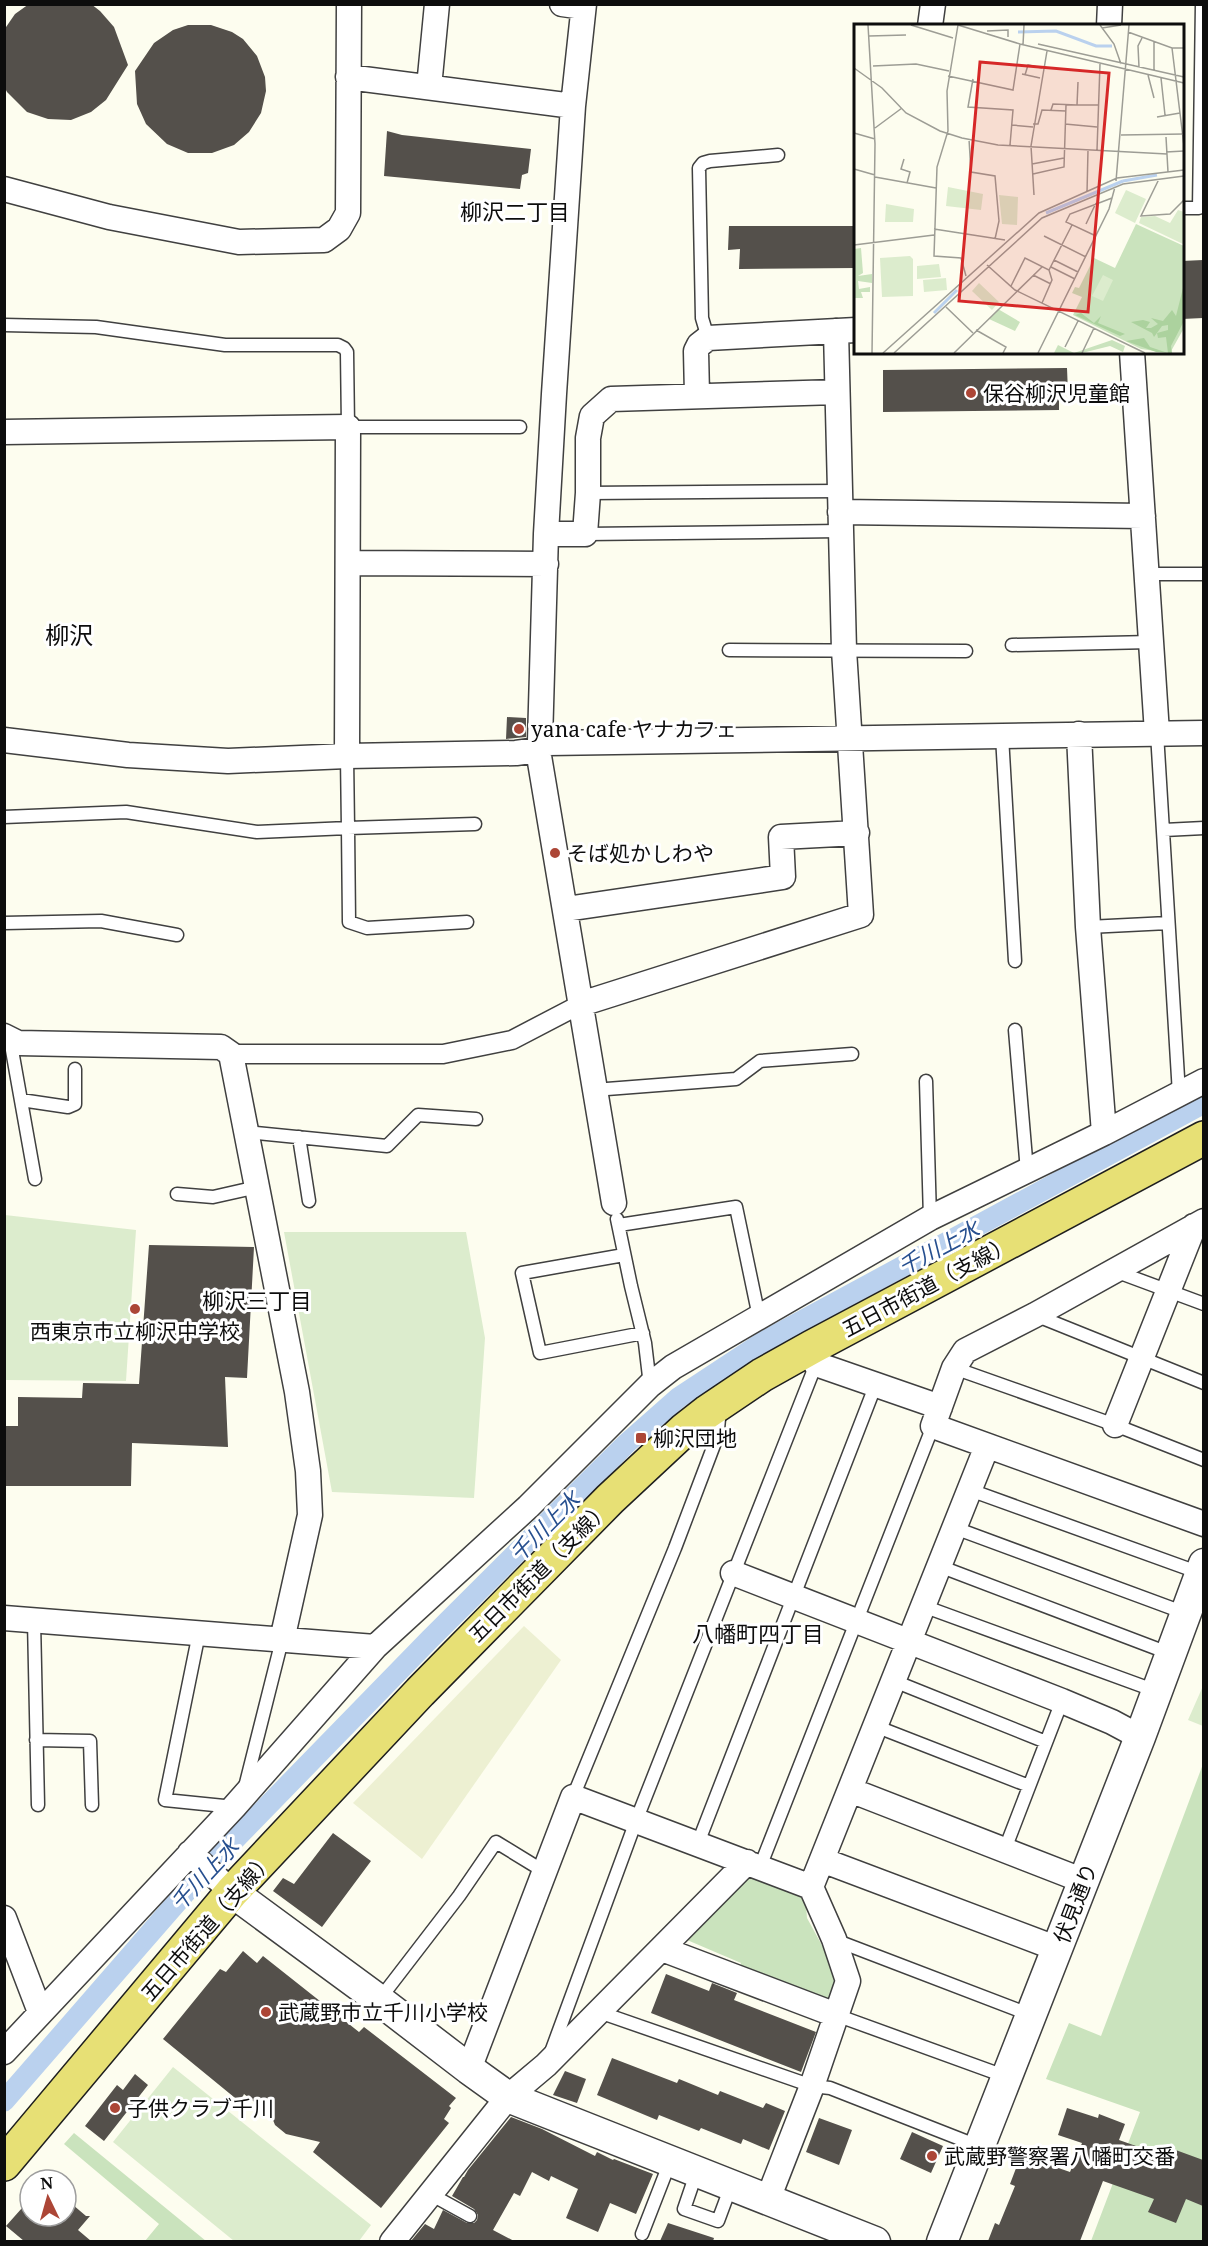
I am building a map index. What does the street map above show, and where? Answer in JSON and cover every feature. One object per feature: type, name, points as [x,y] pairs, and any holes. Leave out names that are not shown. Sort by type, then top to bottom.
[{"type":"main road","name":"五日市街道（支線）","points":[[4,2164],[232,1892],[420,1692],[610,1499],[684,1430],[720,1402],[762,1375],[814,1355],[1203,1138]]},
{"type":"street","points":[[4,189],[109,217],[239,242],[324,240],[339,230],[348,213],[349,4]]},
{"type":"street","points":[[429,87],[437,4]]},
{"type":"street","points":[[930,24],[933,4]]},
{"type":"street","points":[[1109,24],[1110,4]]},
{"type":"street","points":[[576,5],[573,106],[546,534],[542,716],[538,750],[616,1214]]},
{"type":"street","points":[[348,77],[573,106]]},
{"type":"street","points":[[7,1038],[18,1043],[221,1047],[231,1054],[443,1054],[512,1040],[581,1004],[861,915],[844,650],[840,511],[837,392],[846,331],[708,338],[699,345],[696,351],[697,395]]},
{"type":"street","points":[[1132,354],[1157,733]]},
{"type":"street","points":[[546,534],[585,534],[588,438],[592,416],[611,399],[837,392]]},
{"type":"street","points":[[4,432],[348,427],[346,756]]},
{"type":"street","points":[[840,511],[1143,516]]},
{"type":"street","points":[[348,563],[546,564]]},
{"type":"street","points":[[4,740],[182,760],[228,761],[516,753],[538,750],[548,743],[1203,733]]},
{"type":"street","points":[[1079,734],[1088,927],[1104,1133]]},
{"type":"street","points":[[566,909],[783,878],[781,837],[857,833]]},
{"type":"street","points":[[231,1054],[297,1392],[308,1471],[310,1515],[282,1640]]},
{"type":"street","points":[[4,2052],[238,1802],[375,1647],[528,1507],[651,1385],[673,1367],[930,1218],[1203,1082]]},
{"type":"street","points":[[936,1416],[954,1368],[965,1351],[1035,1316],[1199,1223]]},
{"type":"street","points":[[1115,1425],[1168,1291],[1199,1223]]},
{"type":"street","points":[[814,1355],[876,1384],[987,1446],[1203,1524]]},
{"type":"street","points":[[811,1887],[987,1446]]},
{"type":"street","name":"伏見通り","points":[[942,2241],[1140,1737],[1202,1568]]},
{"type":"street","points":[[733,1573],[1062,1701],[1112,1722],[1140,1737]]},
{"type":"street","points":[[4,1618],[375,1647]]},
{"type":"street","points":[[850,1790],[1084,1881]]},
{"type":"street","points":[[469,2069],[573,1797],[811,1887],[834,1939],[848,1981],[812,2085],[768,2199]]},
{"type":"street","points":[[190,1853],[232,1892],[508,2097],[876,2241]]},
{"type":"street","points":[[822,1860],[1058,1949]]},
{"type":"street","points":[[392,2241],[508,2097],[546,2065],[662,1949],[754,1864]]},
{"type":"street","points":[[4,1918],[40,2012]]},
{"type":"street","points":[[662,1949],[836,2015]]},
{"type":"lane","points":[[1184,208],[1198,208],[1202,4]]},
{"type":"lane","points":[[708,338],[702,318],[699,168],[710,160],[778,155]]},
{"type":"lane","points":[[4,325],[96,327],[225,345],[338,345],[347,352],[348,427],[520,427]]},
{"type":"lane","points":[[588,493],[840,511]]},
{"type":"lane","points":[[585,534],[840,511]]},
{"type":"lane","points":[[1146,574],[1203,574]]},
{"type":"lane","points":[[1012,645],[1151,642]]},
{"type":"lane","points":[[729,650],[966,651]]},
{"type":"lane","points":[[1157,733],[1179,1094]]},
{"type":"lane","points":[[1002,736],[1015,961]]},
{"type":"lane","points":[[346,756],[349,922],[367,928],[467,922]]},
{"type":"lane","points":[[4,818],[126,812],[257,832],[475,824]]},
{"type":"lane","points":[[1164,830],[1203,828]]},
{"type":"lane","points":[[4,922],[100,921],[177,935]]},
{"type":"lane","points":[[1088,927],[1168,922]]},
{"type":"lane","points":[[1015,1030],[1027,1171]]},
{"type":"lane","points":[[7,1038],[35,1179]]},
{"type":"lane","points":[[594,1090],[736,1079],[760,1061],[852,1054]]},
{"type":"lane","points":[[21,1100],[68,1107],[75,1104],[75,1069]]},
{"type":"lane","points":[[926,1081],[930,1218]]},
{"type":"lane","points":[[247,1132],[387,1146],[418,1115],[476,1119]]},
{"type":"lane","points":[[299,1137],[309,1201]]},
{"type":"lane","points":[[177,1194],[213,1197],[257,1187]]},
{"type":"lane","points":[[651,1385],[643,1333],[616,1214],[736,1207],[759,1317]]},
{"type":"lane","points":[[624,1255],[522,1273],[540,1353],[643,1333]]},
{"type":"lane","points":[[1115,1271],[1203,1304]]},
{"type":"lane","points":[[1035,1316],[1203,1383]]},
{"type":"lane","points":[[546,2065],[636,1821],[733,1573],[814,1355]]},
{"type":"lane","points":[[954,1368],[1115,1425],[1203,1460]]},
{"type":"lane","points":[[698,1843],[876,1384]]},
{"type":"lane","points":[[573,1797],[675,1548],[714,1445],[718,1430],[720,1402]]},
{"type":"lane","points":[[754,1864],[856,1621],[936,1416]]},
{"type":"lane","points":[[970,1490],[1202,1568]]},
{"type":"lane","points":[[955,1528],[1185,1613]]},
{"type":"lane","points":[[939,1566],[1171,1653]]},
{"type":"lane","points":[[923,1606],[1157,1692]]},
{"type":"lane","points":[[34,1621],[38,1805]]},
{"type":"lane","points":[[199,1633],[165,1800],[238,1802],[282,1640]]},
{"type":"lane","points":[[894,1681],[1046,1742]]},
{"type":"lane","points":[[1005,1849],[1062,1701]]},
{"type":"lane","points":[[875,1726],[1029,1786]]},
{"type":"lane","points":[[36,1740],[90,1741],[92,1805]]},
{"type":"lane","points":[[379,2000],[459,1896],[496,1842],[545,1872]]},
{"type":"lane","points":[[834,1939],[1031,2015]]},
{"type":"lane","points":[[599,2012],[812,2085],[830,2088],[978,2146]]},
{"type":"lane","points":[[836,2015],[1007,2077]]},
{"type":"lane","points":[[684,2166],[684,2209],[718,2221],[731,2185]]},
{"type":"lane","points":[[642,2234],[684,2166]]},
{"type":"lane","points":[[430,2194],[470,2216]]},
{"type":"green space","points":[[5,1215],[136,1230],[126,1381],[5,1380]]},
{"type":"green space","points":[[284,1232],[466,1232],[485,1338],[474,1498],[332,1492]]},
{"type":"green space","points":[[524,1626],[561,1660],[422,1859],[353,1803]]},
{"type":"green space","points":[[1203,1686],[1203,1726],[1188,1720]]},
{"type":"green space","points":[[1203,1764],[1203,2241],[1091,2241],[1140,2112],[1046,2079],[1069,2023],[1101,2036]]},
{"type":"green space","points":[[747,1868],[805,1892],[807,1918],[842,1982],[833,2009],[739,1972],[741,1963],[680,1937]]},
{"type":"green space","points":[[173,2067],[371,2225],[359,2241],[234,2241],[113,2142]]},
{"type":"green space","points":[[74,2133],[206,2241],[145,2241],[159,2224],[64,2144]]},
{"type":"building","points":[[29,4],[91,4],[114,27],[128,65],[106,100],[91,112],[71,120],[48,119],[27,112],[7,92],[4,86],[4,30],[15,14]]},
{"type":"building","points":[[188,25],[211,25],[232,32],[243,39],[257,56],[265,77],[266,91],[261,113],[249,132],[234,145],[212,153],[188,153],[167,144],[146,124],[137,104],[135,71],[154,43],[173,30]]},
{"type":"building","points":[[387,131],[402,135],[531,149],[528,173],[522,175],[520,189],[384,176]]},
{"type":"building","points":[[729,226],[854,226],[854,268],[739,269],[740,249],[728,250]]},
{"type":"building","points":[[1203,260],[1203,318],[1184,319],[1184,261]]},
{"type":"building","points":[[1067,368],[1068,393],[1059,393],[1059,410],[883,412],[883,370]]},
{"type":"building","name":"yana cafe ヤナカフェ","points":[[507,717],[526,718],[526,737],[506,739]]},
{"type":"building","points":[[149,1245],[254,1247],[247,1378],[225,1377],[228,1447],[132,1443],[131,1486],[4,1486],[4,1426],[18,1426],[18,1397],[82,1398],[83,1383],[139,1384]]},
{"type":"building","points":[[333,1833],[371,1861],[322,1927],[273,1891],[283,1878],[294,1884]]},
{"type":"building","points":[[243,1951],[257,1963],[263,1956],[359,2032],[364,2027],[456,2098],[449,2106],[451,2108],[444,2119],[449,2123],[381,2208],[313,2152],[320,2142],[286,2134],[275,2125],[271,2115],[244,2094],[240,2102],[163,2039],[220,1969],[226,1972]]},
{"type":"building","points":[[666,1974],[709,1991],[712,1983],[737,1993],[734,2000],[816,2032],[801,2072],[651,2013]]},
{"type":"building","points":[[612,2058],[677,2083],[679,2079],[718,2095],[720,2091],[763,2108],[766,2103],[785,2111],[769,2150],[743,2139],[741,2144],[701,2128],[699,2131],[659,2115],[657,2120],[597,2095]]},
{"type":"building","points":[[565,2071],[586,2079],[577,2103],[553,2095]]},
{"type":"building","name":"子供クラブ千川","points":[[135,2074],[148,2085],[104,2141],[85,2126],[117,2085],[123,2090]]},
{"type":"building","points":[[1067,2108],[1098,2118],[1099,2114],[1125,2124],[1119,2140],[1170,2158],[1173,2149],[1203,2160],[1203,2206],[1186,2199],[1176,2223],[1148,2212],[1154,2199],[1103,2181],[1080,2241],[988,2241],[995,2223],[999,2225],[1015,2186],[1010,2184],[1021,2155],[1070,2172],[1082,2143],[1058,2135]]},
{"type":"building","points":[[511,2117],[542,2129],[595,2156],[597,2152],[653,2174],[636,2214],[610,2203],[598,2232],[566,2218],[578,2189],[551,2176],[549,2181],[532,2172],[520,2196],[514,2193],[493,2230],[514,2241],[411,2241],[425,2224],[434,2229],[443,2210],[467,2223],[474,2223],[477,2220],[478,2215],[474,2209],[452,2196],[468,2170]]},
{"type":"building","points":[[819,2118],[852,2130],[839,2165],[806,2152]]},
{"type":"building","points":[[912,2132],[943,2146],[931,2173],[900,2159]]},
{"type":"building","points":[[78,2209],[86,2216],[90,2216],[78,2230],[91,2241],[24,2241],[6,2226],[18,2212],[18,2228],[78,2228]]},
{"type":"building","points":[[668,2223],[714,2238],[713,2241],[660,2241]]},
{"type":"waterway","name":"千川上水","points":[[4,2101],[205,1870],[430,1639],[627,1443],[678,1398],[763,1342],[1204,1103]]},
{"type":"place","name":"保谷柳沢児童館","points":[[971,393]]},
{"type":"place","name":"yana cafe ヤナカフェ","points":[[519,729]]},
{"type":"place","name":"そば処かしわや","points":[[555,853]]},
{"type":"place","name":"西東京市立柳沢中学校","points":[[135,1309]]},
{"type":"place","name":"柳沢団地","points":[[641,1438]]},
{"type":"place","name":"武蔵野市立千川小学校","points":[[266,2012]]},
{"type":"place","name":"子供クラブ千川","points":[[115,2108]]},
{"type":"place","name":"武蔵野警察署八幡町交番","points":[[932,2156]]},
{"type":"district","name":"柳沢二丁目","points":[[515,211]]},
{"type":"district","name":"柳沢","points":[[69,634]]},
{"type":"district","name":"柳沢三丁目","points":[[257,1300]]},
{"type":"district","name":"八幡町四丁目","points":[[758,1633]]}]
